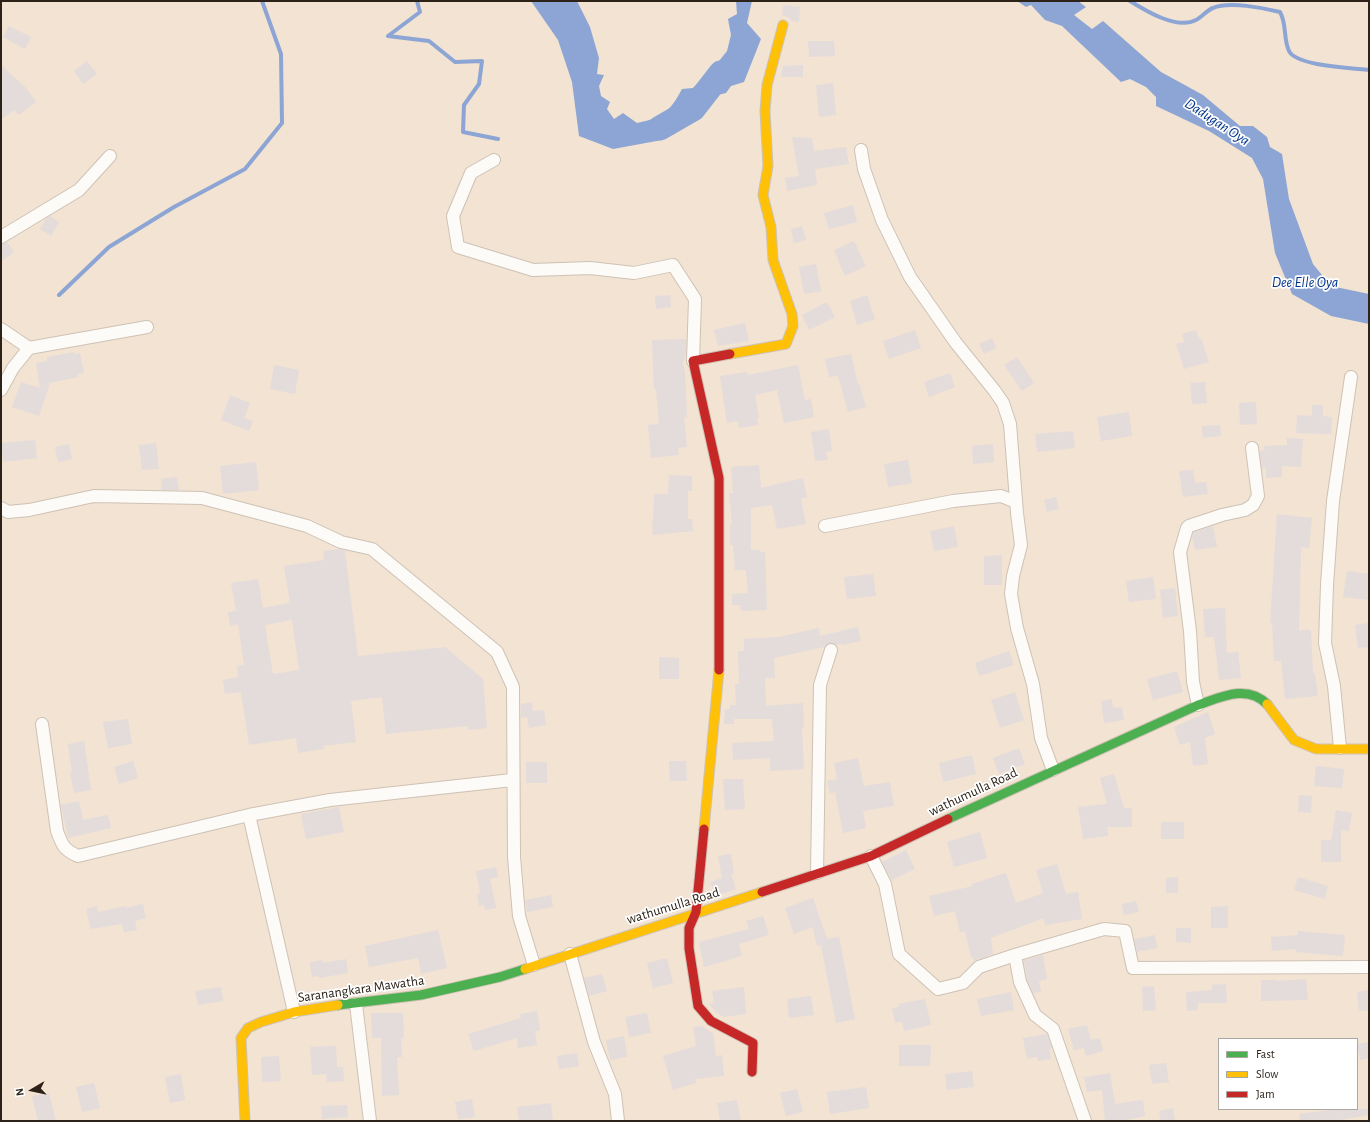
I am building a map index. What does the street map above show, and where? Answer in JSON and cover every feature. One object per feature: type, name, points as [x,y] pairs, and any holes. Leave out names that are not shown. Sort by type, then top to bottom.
[{"type":"street","points":[[693,361],[786,344],[793,326],[792,314],[773,260],[771,227],[763,195],[768,166],[765,111],[767,85],[783,24]]},
{"type":"street","points":[[861,150],[864,169],[882,220],[910,277],[956,343],[1003,403],[1010,424],[1021,545],[1013,576],[1011,594],[1017,628],[1033,684],[1042,738],[1053,770]]},
{"type":"street","points":[[1,237],[78,190],[110,156]]},
{"type":"street","points":[[494,160],[471,173],[453,216],[458,247],[533,270],[590,268],[634,273],[673,265],[695,299],[693,361],[719,478],[720,656],[696,912],[689,928],[689,948],[698,1006],[711,1022],[753,1043],[752,1072]]},
{"type":"street","points":[[1,390],[13,368],[29,348],[147,327]]},
{"type":"street","points":[[1,329],[29,348]]},
{"type":"street","points":[[1340,748],[1334,686],[1325,643],[1326,585],[1333,501],[1351,377]]},
{"type":"street","points":[[1198,705],[1193,682],[1190,631],[1180,552],[1187,528],[1189,526],[1222,515],[1245,510],[1253,505],[1258,496],[1252,448]]},
{"type":"street","points":[[1,508],[8,512],[29,510],[94,496],[202,498],[307,526],[341,542],[372,549],[497,652],[514,687],[512,780],[514,857],[519,916],[534,965]]},
{"type":"street","points":[[825,526],[953,501],[1000,496],[1016,502]]},
{"type":"street","points":[[817,874],[820,685],[831,650]]},
{"type":"street","name":"wathumulla Road","points":[[570,954],[696,912],[722,906],[871,856],[1053,770],[1198,705],[1224,696],[1243,692],[1256,695],[1266,702],[1294,740],[1316,749],[1340,748],[1369,750]]},
{"type":"street","points":[[42,724],[57,831],[68,852],[78,856],[249,815],[330,800],[512,780]]},
{"type":"street","points":[[249,815],[294,1012]]},
{"type":"street","points":[[871,856],[885,884],[899,954],[938,989],[963,983],[979,967],[1104,929],[1125,931],[1132,968],[1369,967]]},
{"type":"street","points":[[570,954],[594,1042],[615,1094],[618,1121]]},
{"type":"street","name":"Saranangkara Mawatha","points":[[245,1121],[241,1038],[248,1028],[261,1022],[294,1012],[356,1004],[378,999],[421,995],[500,977],[570,954]]},
{"type":"street","points":[[1015,955],[1020,982],[1035,1015],[1053,1029],[1085,1121]]},
{"type":"street","points":[[356,1004],[370,1121]]},
{"type":"water","points":[[531,1],[577,1],[590,27],[599,58],[597,74],[604,75],[599,86],[601,96],[610,102],[607,109],[614,119],[623,113],[637,123],[653,119],[664,113],[678,97],[682,89],[693,88],[715,66],[727,51],[731,35],[728,19],[737,14],[736,1],[752,1],[747,23],[761,39],[744,82],[731,86],[726,93],[697,100],[689,108],[692,123],[686,126],[680,121],[664,128],[662,140],[613,149],[579,136],[572,82],[558,40]]},
{"type":"water","name":"Dee Elle Oya","points":[[1017,1],[1078,1],[1086,7],[1074,15],[1092,29],[1103,21],[1161,72],[1203,95],[1240,126],[1253,126],[1267,137],[1270,147],[1282,154],[1289,199],[1313,264],[1331,286],[1369,294],[1369,324],[1331,316],[1292,294],[1275,253],[1263,179],[1252,158],[1209,131],[1156,106],[1156,97],[1146,87],[1130,79],[1121,82],[1062,26],[1045,20],[1031,5],[1026,7]]},
{"type":"building","points":[[783,5],[800,7],[799,22],[792,21],[790,18],[782,15]]},
{"type":"building","points":[[9,26],[31,37],[25,49],[3,37]]},
{"type":"building","points":[[808,41],[834,41],[835,56],[809,57]]},
{"type":"building","points":[[87,61],[97,74],[83,84],[74,71]]},
{"type":"building","points":[[1,65],[26,88],[36,102],[19,115],[14,110],[1,120]]},
{"type":"building","points":[[803,65],[803,77],[781,77],[783,66]]},
{"type":"building","points":[[833,83],[836,115],[819,117],[816,85]]},
{"type":"building","points":[[792,137],[812,138],[814,151],[846,147],[849,164],[815,169],[817,185],[787,191],[785,178],[799,176]]},
{"type":"building","points":[[853,205],[857,222],[829,229],[824,213]]},
{"type":"building","points":[[50,216],[59,222],[51,236],[40,229],[46,219]]},
{"type":"building","points":[[802,226],[806,240],[794,243],[791,229]]},
{"type":"building","points":[[854,241],[866,266],[845,276],[834,250]]},
{"type":"building","points":[[7,242],[14,252],[1,262],[1,244]]},
{"type":"building","points":[[816,264],[821,291],[804,294],[799,267]]},
{"type":"building","points":[[670,295],[671,307],[656,309],[655,296]]},
{"type":"building","points":[[867,295],[875,319],[857,325],[850,301]]},
{"type":"building","points":[[827,302],[835,317],[809,330],[802,315]]},
{"type":"building","points":[[745,323],[749,341],[718,346],[714,330]]},
{"type":"building","points":[[915,330],[921,348],[889,359],[883,341]]},
{"type":"building","points":[[1196,330],[1199,339],[1201,338],[1209,362],[1184,369],[1176,344],[1184,342],[1182,334]]},
{"type":"building","points":[[992,338],[996,348],[984,354],[979,344]]},
{"type":"building","points":[[686,339],[686,354],[683,363],[685,373],[687,417],[684,418],[687,447],[678,448],[679,455],[651,458],[648,425],[659,424],[656,389],[654,389],[652,340]]},
{"type":"building","points":[[74,352],[74,354],[80,353],[84,373],[77,374],[78,377],[50,383],[39,416],[12,407],[21,382],[40,388],[36,363],[47,361],[47,357]]},
{"type":"building","points":[[851,354],[858,384],[859,383],[866,407],[848,412],[838,376],[829,377],[825,359]]},
{"type":"building","points":[[1017,357],[1034,383],[1022,391],[1004,365]]},
{"type":"building","points":[[274,365],[299,370],[295,394],[270,389]]},
{"type":"building","points":[[798,365],[805,400],[811,399],[814,417],[784,423],[777,390],[755,395],[759,418],[757,418],[758,425],[739,428],[738,421],[727,423],[720,376],[747,372],[748,375]]},
{"type":"building","points":[[950,373],[955,387],[929,397],[924,382]]},
{"type":"building","points":[[1205,382],[1207,403],[1192,404],[1190,383]]},
{"type":"building","points":[[230,395],[250,403],[244,418],[253,421],[249,431],[221,420]]},
{"type":"building","points":[[1256,402],[1257,424],[1240,425],[1239,403]]},
{"type":"building","points":[[1312,405],[1323,405],[1323,416],[1332,417],[1331,434],[1296,433],[1297,415],[1312,416]]},
{"type":"building","points":[[1129,412],[1132,436],[1101,441],[1097,417]]},
{"type":"building","points":[[1220,425],[1221,436],[1203,438],[1202,426]]},
{"type":"building","points":[[829,429],[832,451],[826,452],[828,460],[815,461],[811,432]]},
{"type":"building","points":[[1073,431],[1075,448],[1037,452],[1035,434]]},
{"type":"building","points":[[1287,438],[1303,439],[1301,467],[1282,466],[1282,477],[1266,478],[1266,468],[1262,468],[1260,451],[1265,450],[1264,446],[1287,445]]},
{"type":"building","points":[[35,440],[37,458],[3,462],[1,443]]},
{"type":"building","points":[[156,443],[159,469],[142,470],[139,445]]},
{"type":"building","points":[[69,444],[72,459],[58,462],[55,447]]},
{"type":"building","points":[[993,444],[994,462],[973,464],[972,446]]},
{"type":"building","points":[[908,460],[912,483],[888,487],[884,464]]},
{"type":"building","points":[[256,462],[259,490],[223,494],[220,466]]},
{"type":"building","points":[[759,465],[761,488],[803,478],[807,497],[801,499],[806,524],[777,529],[772,505],[751,508],[751,550],[760,550],[761,552],[765,552],[767,610],[741,611],[740,605],[732,605],[732,594],[748,593],[746,570],[735,570],[733,545],[730,545],[730,525],[732,525],[729,493],[733,493],[731,467]]},
{"type":"building","points":[[1193,470],[1195,483],[1206,482],[1208,494],[1183,497],[1179,471]]},
{"type":"building","points":[[669,475],[692,476],[692,491],[688,491],[688,519],[692,519],[693,531],[653,535],[652,523],[654,494],[668,494]]},
{"type":"building","points":[[177,477],[179,490],[162,490],[161,479]]},
{"type":"building","points":[[1056,497],[1059,509],[1047,512],[1044,500]]},
{"type":"building","points":[[1277,514],[1312,518],[1309,548],[1301,547],[1299,630],[1311,630],[1313,673],[1315,673],[1318,696],[1285,699],[1281,661],[1274,661],[1272,623],[1270,623]]},
{"type":"building","points":[[954,526],[958,547],[934,551],[930,531]]},
{"type":"building","points":[[1213,526],[1217,547],[1195,550],[1192,536],[1194,532]]},
{"type":"building","points":[[339,549],[345,551],[358,656],[445,647],[483,679],[487,728],[468,730],[468,726],[386,734],[382,697],[351,701],[356,742],[323,746],[324,749],[298,753],[296,738],[249,745],[241,692],[225,694],[223,680],[238,677],[237,666],[244,665],[238,624],[230,626],[228,612],[236,611],[231,583],[258,579],[263,608],[290,603],[284,566],[324,560],[323,551]],"holes":[[[292,620],[299,670],[273,674],[265,625]]]},
{"type":"building","points":[[1002,555],[1002,585],[984,585],[984,556]]},
{"type":"building","points":[[1347,571],[1369,574],[1369,600],[1343,597]]},
{"type":"building","points":[[873,574],[876,596],[847,599],[844,577]]},
{"type":"building","points":[[1153,577],[1156,599],[1129,602],[1126,581]]},
{"type":"building","points":[[1175,588],[1178,616],[1163,618],[1160,590]]},
{"type":"building","points":[[1225,608],[1227,653],[1238,652],[1241,678],[1219,680],[1214,637],[1205,637],[1203,609]]},
{"type":"building","points":[[1369,623],[1369,647],[1358,648],[1355,625]]},
{"type":"building","points":[[858,627],[861,641],[842,645],[830,643],[824,647],[774,658],[775,678],[765,678],[766,706],[803,703],[804,727],[802,728],[804,769],[770,771],[770,758],[733,760],[732,743],[774,741],[772,719],[734,719],[734,724],[724,724],[725,709],[730,709],[730,705],[736,705],[735,684],[739,684],[738,651],[744,651],[744,639],[779,637],[819,628],[820,636]]},
{"type":"building","points":[[1009,651],[1014,665],[979,676],[975,663]]},
{"type":"building","points":[[659,657],[679,658],[679,679],[659,679]]},
{"type":"building","points":[[1177,671],[1183,692],[1153,700],[1147,679]]},
{"type":"building","points":[[1015,692],[1024,720],[1000,728],[991,700]]},
{"type":"building","points":[[1112,699],[1113,708],[1122,707],[1124,720],[1104,723],[1101,701]]},
{"type":"building","points":[[532,702],[533,711],[544,710],[546,725],[529,728],[527,717],[521,718],[521,704]]},
{"type":"building","points":[[1208,712],[1215,734],[1205,738],[1208,764],[1193,766],[1190,742],[1180,745],[1174,727]]},
{"type":"building","points":[[128,719],[132,744],[108,748],[103,722]]},
{"type":"building","points":[[84,741],[91,790],[74,793],[70,773],[72,772],[68,744]]},
{"type":"building","points":[[1019,748],[1025,764],[999,774],[993,758]]},
{"type":"building","points":[[972,755],[976,774],[943,782],[939,763]]},
{"type":"building","points":[[858,758],[864,786],[890,782],[894,806],[863,811],[866,828],[843,833],[835,792],[830,794],[827,781],[837,779],[834,763]]},
{"type":"building","points":[[133,761],[138,778],[119,784],[114,767]]},
{"type":"building","points":[[669,761],[686,761],[687,781],[670,781]]},
{"type":"building","points":[[526,762],[547,762],[547,783],[526,783]]},
{"type":"building","points":[[1316,766],[1344,769],[1342,788],[1314,786]]},
{"type":"building","points":[[1114,774],[1124,808],[1132,808],[1132,827],[1107,827],[1108,836],[1083,839],[1078,807],[1107,804],[1100,778]]},
{"type":"building","points":[[723,779],[743,779],[745,809],[725,810]]},
{"type":"building","points":[[1299,795],[1312,796],[1311,813],[1298,812]]},
{"type":"building","points":[[79,801],[83,820],[108,815],[111,828],[68,838],[61,805]]},
{"type":"building","points":[[339,807],[344,832],[306,839],[301,814]]},
{"type":"building","points":[[1336,810],[1352,813],[1349,831],[1341,830],[1341,862],[1321,862],[1321,840],[1331,840]]},
{"type":"building","points":[[1161,822],[1184,822],[1184,839],[1161,839]]},
{"type":"building","points":[[980,832],[987,858],[954,867],[947,842]]},
{"type":"building","points":[[906,850],[915,869],[892,880],[882,862]]},
{"type":"building","points":[[731,854],[734,874],[731,874],[736,889],[715,896],[710,882],[722,878],[718,856]]},
{"type":"building","points":[[1057,864],[1066,894],[1078,892],[1082,919],[1045,925],[1044,918],[991,938],[993,954],[974,961],[973,957],[971,957],[965,931],[960,932],[955,911],[934,916],[929,896],[973,886],[972,884],[1006,873],[1016,903],[1043,893],[1036,870]]},
{"type":"building","points":[[496,867],[498,877],[490,879],[496,908],[485,910],[484,905],[479,906],[477,894],[480,893],[476,871]]},
{"type":"building","points":[[1178,877],[1178,893],[1166,893],[1166,878]]},
{"type":"building","points":[[1298,877],[1328,886],[1325,899],[1294,890]]},
{"type":"building","points":[[551,895],[553,907],[527,912],[525,900]]},
{"type":"building","points":[[813,898],[827,939],[839,937],[855,1019],[836,1023],[821,945],[817,946],[813,927],[794,934],[785,908]]},
{"type":"building","points":[[1136,901],[1139,912],[1124,915],[1122,904]]},
{"type":"building","points":[[143,904],[146,918],[135,921],[137,930],[124,932],[122,924],[91,929],[86,909],[97,906],[98,912]]},
{"type":"building","points":[[1228,906],[1228,928],[1211,928],[1211,907]]},
{"type":"building","points":[[763,916],[769,935],[739,944],[742,956],[704,967],[699,942],[749,929],[746,921]]},
{"type":"building","points":[[1176,928],[1191,928],[1191,943],[1176,942]]},
{"type":"building","points":[[438,930],[447,968],[421,974],[418,958],[369,967],[365,946]]},
{"type":"building","points":[[1298,931],[1345,935],[1343,956],[1296,952],[1296,949],[1272,951],[1271,937],[1298,935]]},
{"type":"building","points":[[1155,935],[1157,948],[1137,952],[1134,939]]},
{"type":"building","points":[[1043,955],[1047,979],[1039,981],[1041,992],[1033,993],[1027,980],[1024,960]]},
{"type":"building","points":[[667,958],[673,983],[653,988],[647,963]]},
{"type":"building","points":[[346,959],[348,973],[319,978],[319,976],[312,977],[310,962],[322,960],[323,963]]},
{"type":"building","points":[[602,974],[607,991],[589,996],[584,978]]},
{"type":"building","points":[[1306,979],[1308,1000],[1261,1001],[1261,980],[1277,981]]},
{"type":"building","points":[[1226,984],[1227,1003],[1198,1003],[1198,1010],[1187,1011],[1186,992],[1212,990],[1212,985]]},
{"type":"building","points":[[1154,986],[1156,1010],[1143,1011],[1142,987]]},
{"type":"building","points":[[221,987],[223,1001],[198,1005],[195,991]]},
{"type":"building","points":[[744,987],[746,1014],[724,1017],[717,1013],[709,1004],[714,1003],[712,991]]},
{"type":"building","points":[[1369,990],[1369,1010],[1359,1011],[1357,992]]},
{"type":"building","points":[[1011,992],[1014,1010],[981,1016],[977,999]]},
{"type":"building","points":[[811,996],[814,1015],[789,1018],[787,999]]},
{"type":"building","points":[[925,999],[931,1025],[904,1031],[902,1021],[895,1023],[892,1008],[899,1007],[898,1004]]},
{"type":"building","points":[[537,1011],[540,1030],[535,1031],[537,1045],[518,1048],[517,1038],[474,1051],[468,1034],[521,1018],[520,1014]]},
{"type":"building","points":[[371,1013],[403,1013],[404,1038],[401,1038],[402,1057],[397,1057],[399,1095],[382,1096],[381,1038],[372,1038]]},
{"type":"building","points":[[647,1013],[651,1033],[629,1037],[625,1017]]},
{"type":"building","points":[[1087,1025],[1091,1040],[1100,1038],[1103,1051],[1086,1056],[1084,1048],[1074,1050],[1068,1029]]},
{"type":"building","points":[[702,1026],[713,1033],[716,1056],[722,1055],[724,1076],[695,1079],[696,1083],[673,1090],[663,1056],[696,1046],[693,1027]]},
{"type":"building","points":[[1047,1034],[1052,1048],[1049,1049],[1051,1059],[1038,1061],[1037,1057],[1027,1059],[1023,1038]]},
{"type":"building","points":[[624,1036],[627,1057],[610,1060],[606,1040]]},
{"type":"building","points":[[1369,1042],[1369,1058],[1360,1060],[1358,1044]]},
{"type":"building","points":[[899,1045],[931,1045],[930,1066],[899,1066]]},
{"type":"building","points":[[336,1046],[337,1067],[343,1067],[344,1081],[327,1082],[326,1074],[312,1075],[310,1047]]},
{"type":"building","points":[[577,1053],[579,1066],[559,1069],[557,1056]]},
{"type":"building","points":[[279,1056],[281,1081],[262,1082],[261,1057]]},
{"type":"building","points":[[1166,1063],[1169,1082],[1152,1084],[1149,1065]]},
{"type":"building","points":[[972,1071],[974,1087],[947,1090],[945,1074]]},
{"type":"building","points":[[1110,1073],[1115,1104],[1143,1100],[1145,1116],[1122,1121],[1105,1121],[1102,1090],[1087,1092],[1084,1077]]},
{"type":"building","points":[[181,1074],[185,1100],[170,1103],[165,1077]]},
{"type":"building","points":[[94,1083],[100,1108],[82,1112],[76,1087]]},
{"type":"building","points":[[866,1087],[869,1108],[830,1114],[827,1092]]},
{"type":"building","points":[[797,1089],[803,1112],[786,1116],[780,1093]]},
{"type":"building","points":[[49,1093],[56,1121],[38,1121],[32,1096]]},
{"type":"building","points":[[472,1099],[475,1117],[458,1119],[455,1102]]},
{"type":"building","points":[[737,1100],[741,1121],[720,1121],[717,1103]]},
{"type":"building","points":[[551,1103],[553,1121],[519,1121],[517,1107]]},
{"type":"building","points":[[347,1105],[348,1117],[322,1119],[321,1106]]},
{"type":"building","points":[[1173,1108],[1175,1121],[1161,1121],[1159,1111]]},
{"type":"building","points":[[1369,1109],[1369,1115],[1335,1121],[1300,1121],[1299,1114],[1331,1110]]},
{"type":"waterway","points":[[59,295],[109,247],[174,207],[245,169],[282,123],[281,54],[262,1]]},
{"type":"waterway","points":[[417,1],[420,12],[388,36],[429,41],[455,62],[482,61],[479,84],[464,105],[463,132],[498,139]]},
{"type":"waterway","points":[[1130,1],[1144,10],[1162,18],[1180,23],[1196,20],[1211,9],[1228,5],[1256,7],[1280,12],[1284,21],[1287,46],[1289,51],[1294,56],[1313,63],[1369,70]]},
{"type":"waterway","name":"Dadugan Oya","points":[[660,128],[693,109],[721,73]]},
{"type":"traffic: fast","points":[[948,819],[1198,705],[1225,696],[1242,693],[1259,698],[1267,704]]},
{"type":"traffic: fast","points":[[338,1005],[421,995],[500,977],[525,969]]},
{"type":"traffic: slow","points":[[730,354],[786,344],[793,326],[792,314],[773,260],[771,227],[763,195],[768,166],[765,111],[767,85],[783,25]]},
{"type":"traffic: slow","points":[[704,829],[719,670]]},
{"type":"traffic: slow","points":[[1267,704],[1294,740],[1316,749],[1369,749]]},
{"type":"traffic: slow","points":[[525,969],[762,892]]},
{"type":"traffic: slow","points":[[245,1121],[241,1038],[248,1028],[261,1022],[294,1012],[338,1005]]},
{"type":"traffic: jam","points":[[719,670],[719,478],[693,361],[730,354]]},
{"type":"traffic: jam","points":[[762,892],[871,856],[948,819]]},
{"type":"traffic: jam","points":[[704,829],[696,912],[689,928],[689,948],[698,1006],[711,1021],[753,1043],[752,1072]]}]
